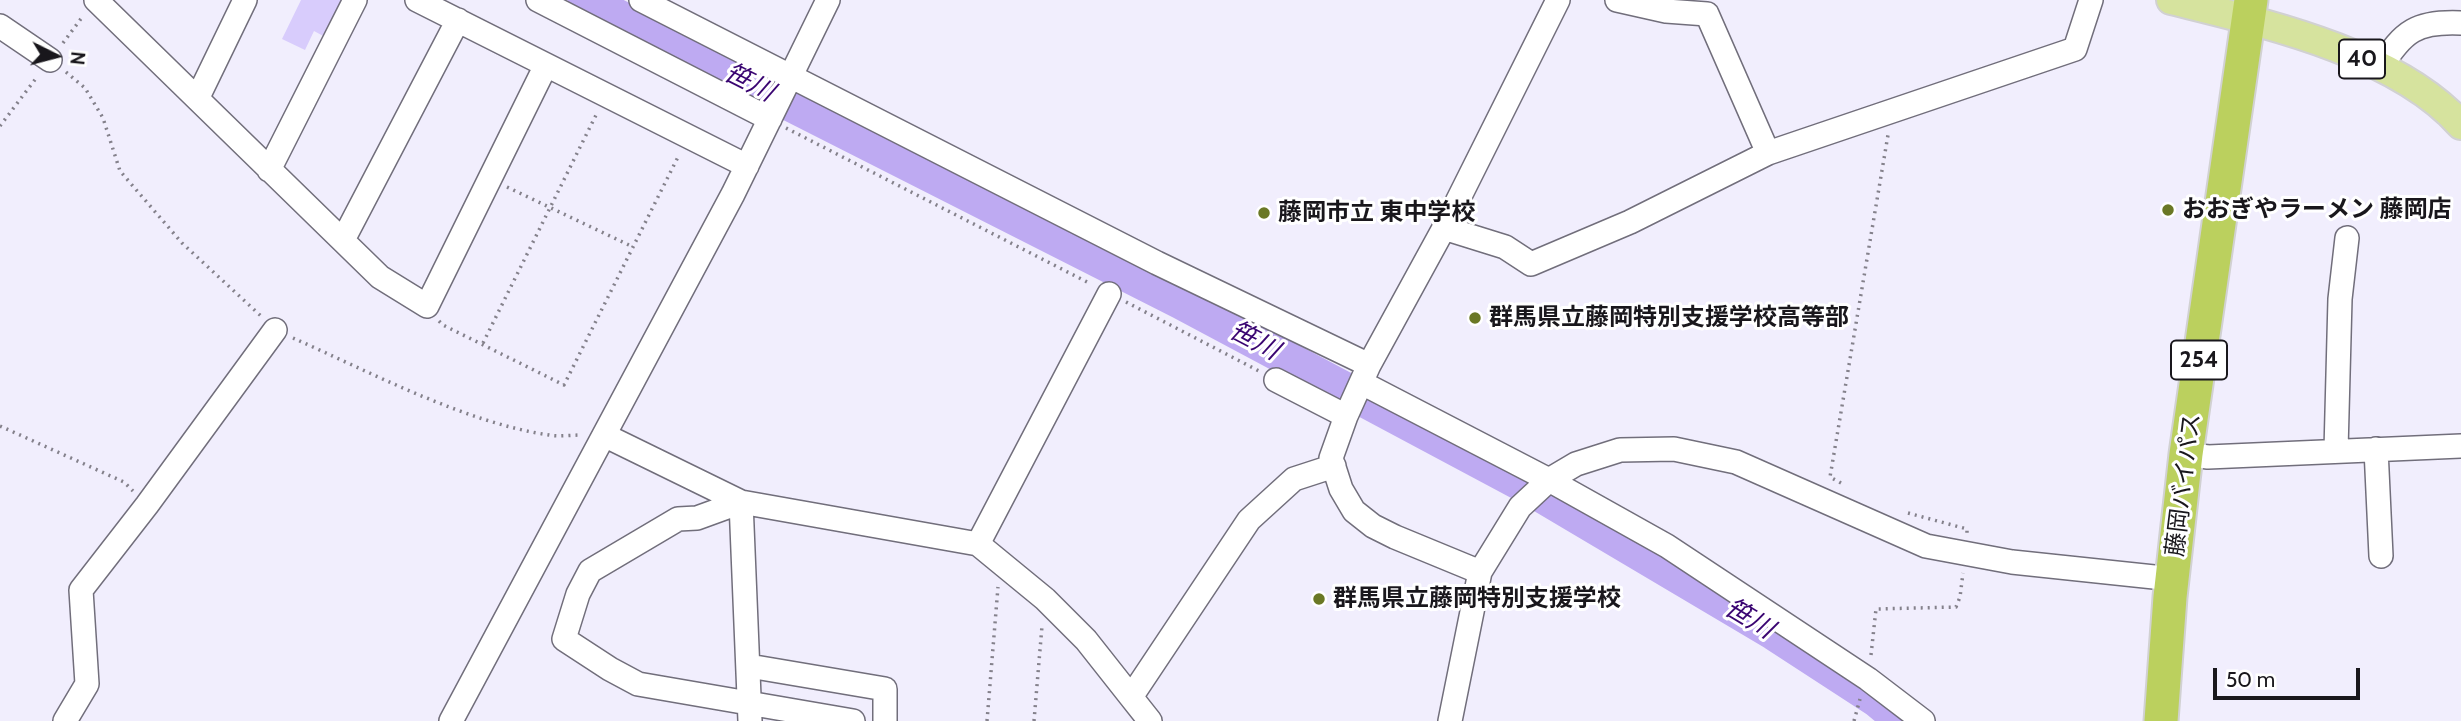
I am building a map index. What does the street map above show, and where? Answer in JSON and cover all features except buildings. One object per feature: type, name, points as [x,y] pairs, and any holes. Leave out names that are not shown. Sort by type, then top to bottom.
[{"type":"highway","name":"藤岡バイパス","points":[[2161,721],[2186,454],[2250,10]]},
{"type":"main road","points":[[2171,0],[2250,10]]},
{"type":"main road","name":"40","points":[[2250,10],[2303,36],[2399,76],[2461,125]]},
{"type":"street","points":[[96,0],[380,277],[427,306],[546,65]]},
{"type":"street","points":[[198,97],[245,0]]},
{"type":"street","points":[[269,170],[355,0]]},
{"type":"street","points":[[417,0],[747,166]]},
{"type":"street","points":[[538,0],[772,116]]},
{"type":"street","points":[[642,0],[787,83],[1157,263],[1365,374],[1667,546],[1867,680],[1923,721]]},
{"type":"street","points":[[451,721],[747,166],[828,0]]},
{"type":"street","points":[[1480,572],[1373,526],[1354,511],[1341,489],[1331,458],[1365,374],[1444,228],[1558,0]]},
{"type":"street","points":[[1617,0],[1666,10],[1707,14],[1768,153]]},
{"type":"street","points":[[1444,228],[1505,247],[1531,264],[1630,222],[1768,153],[2075,49],[2091,0]]},
{"type":"street","points":[[342,240],[458,20]]},
{"type":"street","points":[[2381,67],[2395,44],[2407,32],[2431,25],[2461,23]]},
{"type":"street","points":[[0,26],[50,60]]},
{"type":"street","points":[[2336,450],[2340,299],[2347,238]]},
{"type":"street","points":[[978,544],[1109,294]]},
{"type":"street","points":[[65,721],[87,684],[81,590],[275,330]]},
{"type":"street","points":[[1276,380],[1346,416]]},
{"type":"street","points":[[604,435],[741,502],[978,544],[1045,599],[1086,640],[1150,721]]},
{"type":"street","points":[[2186,454],[2208,457],[2461,446]]},
{"type":"street","points":[[1450,721],[1480,572],[1520,507],[1549,480],[1576,464],[1620,450],[1674,449],[1736,462],[1926,546],[2012,562],[2173,579]]},
{"type":"street","points":[[2376,449],[2381,556]]},
{"type":"street","points":[[1131,697],[1249,520],[1294,479],[1334,466]]},
{"type":"street","points":[[741,502],[749,712]]},
{"type":"street","points":[[741,502],[697,518],[678,519],[590,570],[578,594],[564,639],[638,684],[749,712],[853,721]]},
{"type":"street","points":[[749,666],[885,689],[885,721]]},
{"type":"path","points":[[50,60],[85,88],[103,118],[120,171],[182,243],[275,330],[428,397],[500,425],[551,436],[604,435]]},
{"type":"path","points":[[483,344],[606,96]]},
{"type":"path","points":[[1850,488],[1830,477],[1892,109]]},
{"type":"path","points":[[772,116],[1276,380]]},
{"type":"path","points":[[427,306],[443,325],[564,385],[688,137]]},
{"type":"path","points":[[489,178],[633,247]]},
{"type":"path","points":[[0,426],[124,482],[147,505]]},
{"type":"path","points":[[1867,680],[1876,609],[1955,607],[1960,597],[1967,529],[1904,512]]},
{"type":"path","points":[[987,721],[1000,564]]},
{"type":"path","points":[[1034,721],[1045,599]]},
{"type":"path","points":[[1854,721],[1859,702]]},
{"type":"shaded area","points":[[301,0],[346,0],[327,38],[314,31],[305,50],[282,39]]},
{"type":"waterway","name":"笹川","points":[[585,0],[1181,302],[1526,486],[1774,633],[1877,700],[1902,721]]},
{"type":"place","name":"おおぎやラーメン 藤岡店","points":[[2168,210]]},
{"type":"place","name":"藤岡市立 東中学校","points":[[1264,213]]},
{"type":"place","name":"群馬県立藤岡特別支援学校高等部","points":[[1475,318]]},
{"type":"place","name":"群馬県立藤岡特別支援学校","points":[[1319,599]]}]
